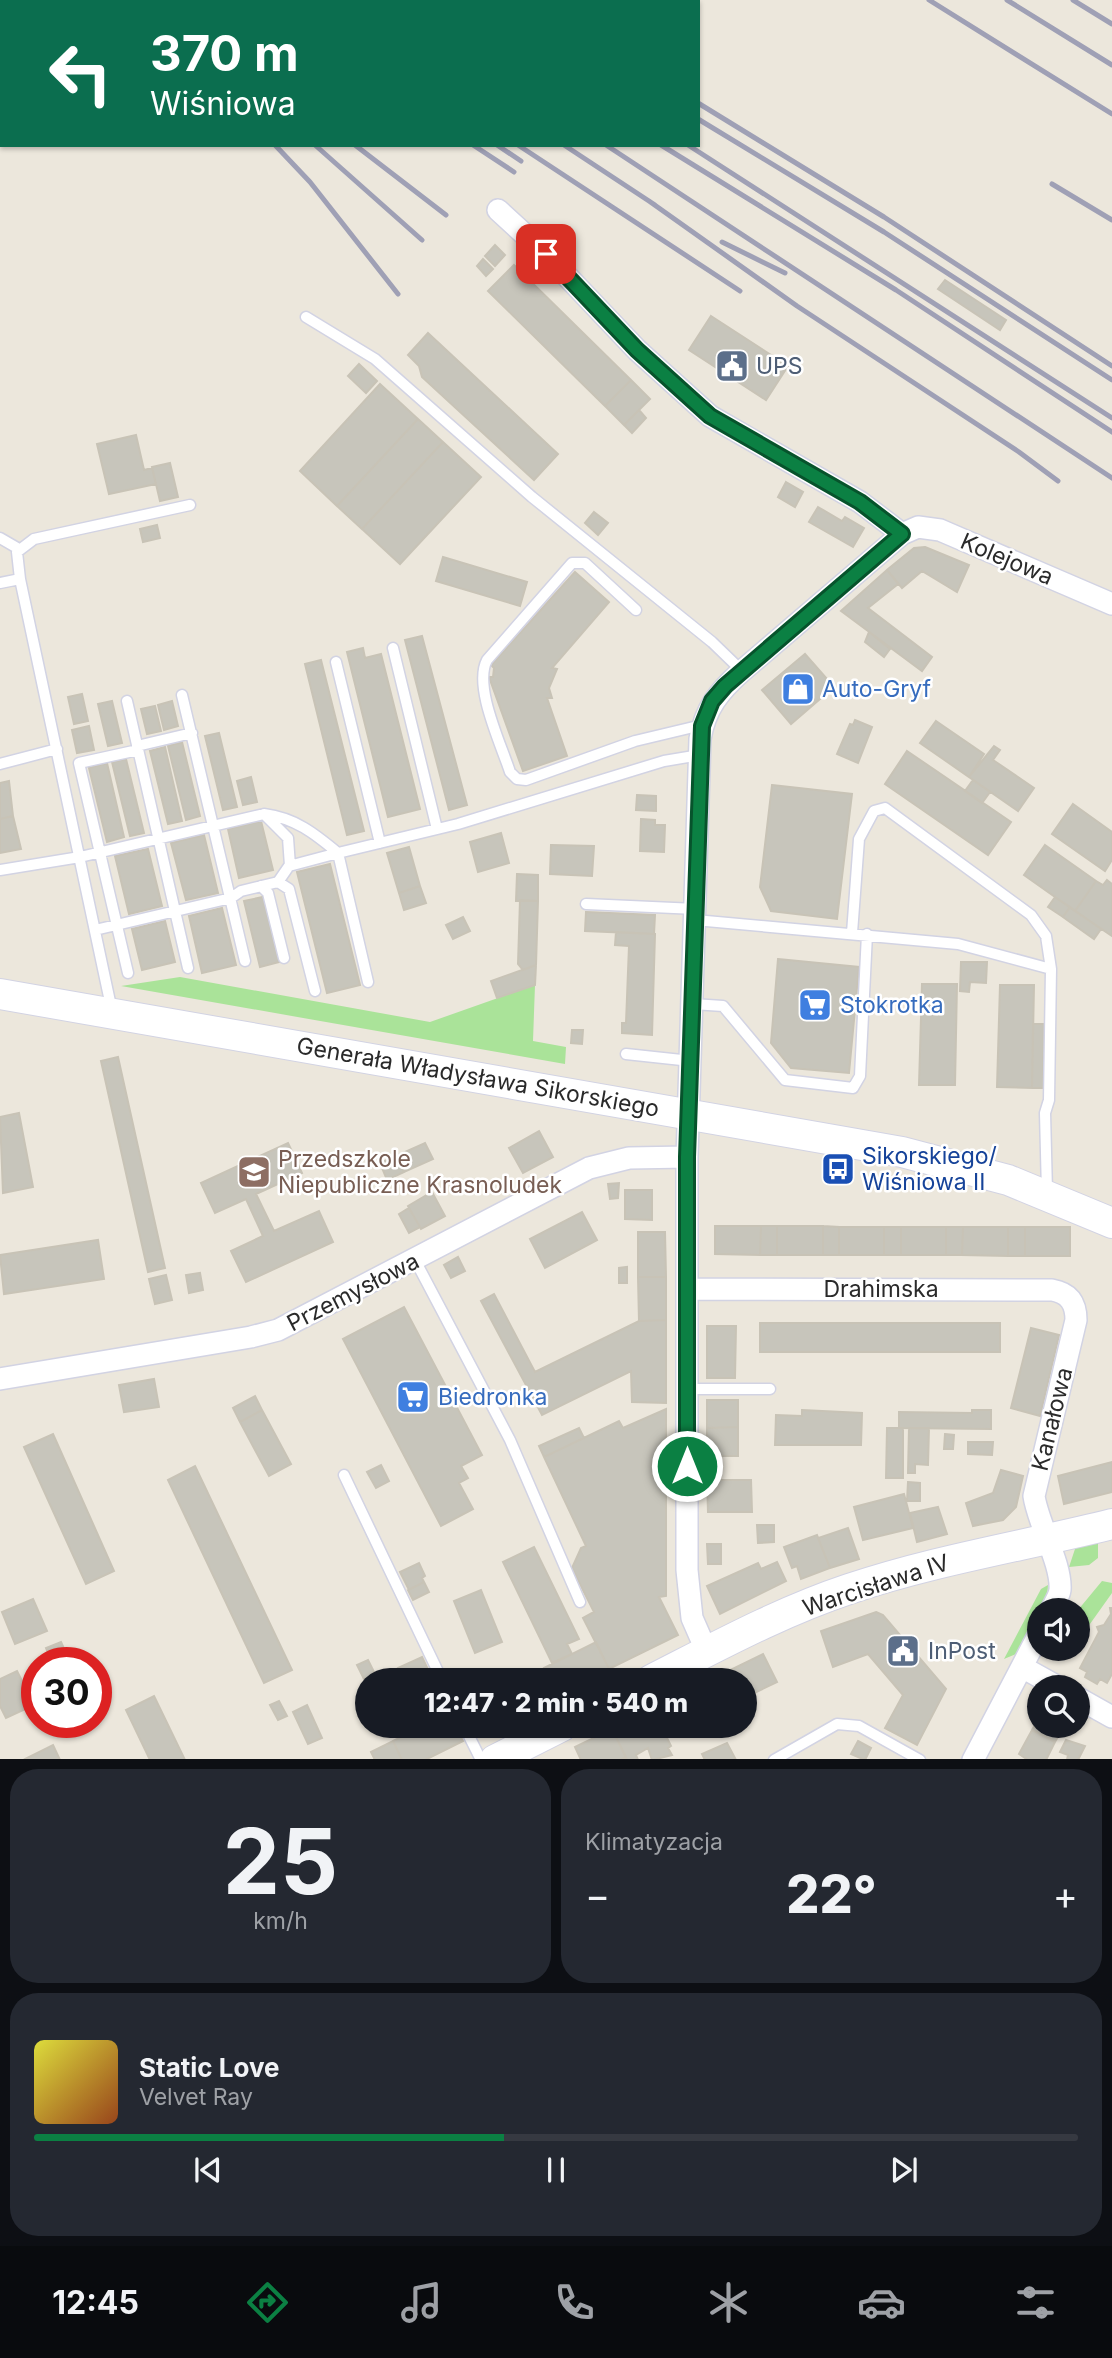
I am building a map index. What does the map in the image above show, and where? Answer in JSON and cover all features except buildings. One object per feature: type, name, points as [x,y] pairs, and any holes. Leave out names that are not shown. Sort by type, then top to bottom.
[{"type":"street","points":[[498,210],[546,254],[637,350],[710,416],[860,502],[902,534],[742,671],[712,701],[702,726],[687,1157],[687,1587],[692,1618],[706,1650]]},
{"type":"street","name":"Kolejowa","points":[[902,534],[918,527],[940,530],[1112,604]]},
{"type":"street","name":"Generała Władysława Sikorskiego","points":[[0,994],[902,1152],[1008,1180],[1112,1223]]},
{"type":"street","name":"Przemysłowa","points":[[0,1379],[266,1334],[308,1317],[589,1168],[629,1158],[687,1157]]},
{"type":"street","name":"Drahimska","points":[[687,1289],[1052,1290],[1072,1300]]},
{"type":"street","name":"Kanałowa","points":[[1057,1598],[1060,1592],[1059,1576],[1045,1539],[1034,1496],[1076,1320],[1072,1300]]},
{"type":"street","name":"Warcisława IV","points":[[673,1668],[706,1650],[846,1590],[920,1568],[1112,1524]]},
{"type":"street","points":[[973,1759],[1027,1657]]},
{"type":"street","points":[[1022,1667],[1036,1675]]},
{"type":"street","points":[[1090,1705],[1112,1717]]},
{"type":"street","points":[[495,1759],[538,1738]]},
{"type":"lane","points":[[306,317],[375,359],[533,497],[712,642],[742,671]]},
{"type":"lane","points":[[112,1014],[16,561],[19,548],[34,540],[190,505]]},
{"type":"lane","points":[[0,538],[19,548]]},
{"type":"lane","points":[[636,610],[585,563],[572,563],[487,660],[482,670],[484,691],[510,772],[517,779],[526,780],[635,741],[702,726]]},
{"type":"lane","points":[[0,583],[20,579]]},
{"type":"lane","points":[[393,648],[437,829]]},
{"type":"lane","points":[[336,662],[380,843]]},
{"type":"lane","points":[[182,695],[215,824],[244,961]]},
{"type":"lane","points":[[127,701],[188,968]]},
{"type":"lane","points":[[61,768],[192,733]]},
{"type":"lane","points":[[0,764],[57,749]]},
{"type":"lane","points":[[95,930],[231,898],[241,891],[278,882],[290,866],[437,829],[664,761],[700,755]]},
{"type":"lane","points":[[79,763],[128,973]]},
{"type":"lane","points":[[852,933],[859,839],[874,811],[885,808],[1031,915],[1046,936],[1051,969],[1049,1100],[1045,1113],[1047,1195]]},
{"type":"lane","points":[[264,814],[288,838],[290,866]]},
{"type":"lane","points":[[0,870],[80,857],[264,814],[285,817],[311,831],[338,853],[368,982]]},
{"type":"lane","points":[[278,882],[289,889],[315,990]]},
{"type":"lane","points":[[261,886],[268,893],[284,958]]},
{"type":"lane","points":[[586,904],[958,944],[1051,969]]},
{"type":"lane","points":[[693,1004],[723,1006],[785,1080],[853,1088],[860,1076],[867,934]]},
{"type":"lane","points":[[626,1055],[691,1061]]},
{"type":"lane","points":[[415,1260],[510,1440],[580,1602]]},
{"type":"lane","points":[[687,1389],[771,1389]]},
{"type":"lane","points":[[344,1475],[436,1668]]},
{"type":"lane","points":[[774,1759],[837,1724],[859,1726],[919,1759]]},
{"type":"lane","points":[[470,1738],[481,1759]]},
{"type":"green space","points":[[180,977],[430,1022],[535,985],[533,1041],[566,1047],[565,1064],[121,986]]},
{"type":"green space","points":[[1098,1538],[1098,1558],[1089,1565],[1069,1567],[1075,1549]]},
{"type":"green space","points":[[1102,1581],[1112,1583],[1112,1593],[1090,1624],[1088,1598]]},
{"type":"green space","points":[[1048,1585],[1046,1598],[1036,1598],[1041,1589]]},
{"type":"green space","points":[[1027,1615],[1027,1634],[1016,1654],[1004,1659]]},
{"type":"railway","points":[[929,0],[1112,114]]},
{"type":"railway","points":[[1007,0],[1112,65]]},
{"type":"railway","points":[[1073,0],[1112,24]]},
{"type":"railway","points":[[700,104],[884,217],[1112,366]]},
{"type":"railway","points":[[700,120],[884,232],[1112,380]]},
{"type":"railway","points":[[277,147],[310,182],[398,294]]},
{"type":"railway","points":[[317,147],[422,240]]},
{"type":"railway","points":[[358,147],[446,215]]},
{"type":"railway","points":[[476,147],[514,172]]},
{"type":"railway","points":[[500,147],[521,161]]},
{"type":"railway","points":[[521,147],[740,291]]},
{"type":"railway","points":[[567,147],[655,205]]},
{"type":"railway","points":[[609,147],[1112,478]]},
{"type":"railway","points":[[664,147],[896,290],[1112,432]]},
{"type":"railway","points":[[691,147],[1112,418]]},
{"type":"railway","points":[[1052,184],[1112,220]]},
{"type":"railway","points":[[649,201],[797,306],[1019,452],[1058,481]]},
{"type":"railway","points":[[722,242],[785,273]]},
{"type":"place","name":"UPS","points":[[732,366]]},
{"type":"place","name":"Auto-Gryf","points":[[798,689]]},
{"type":"place","name":"Stokrotka","points":[[815,1005]]},
{"type":"place","name":"Sikorskiego/ Wiśniowa II","points":[[838,1169]]},
{"type":"place","name":"Przedszkole Niepubliczne Krasnoludek","points":[[254,1172]]},
{"type":"place","name":"Biedronka","points":[[413,1397]]},
{"type":"place","name":"InPost","points":[[903,1651]]},
{"type":"route","points":[[546,254],[637,350],[710,416],[860,502],[881,515],[902,534],[725,686],[712,701],[702,726],[687,1157],[687,1466]]}]
